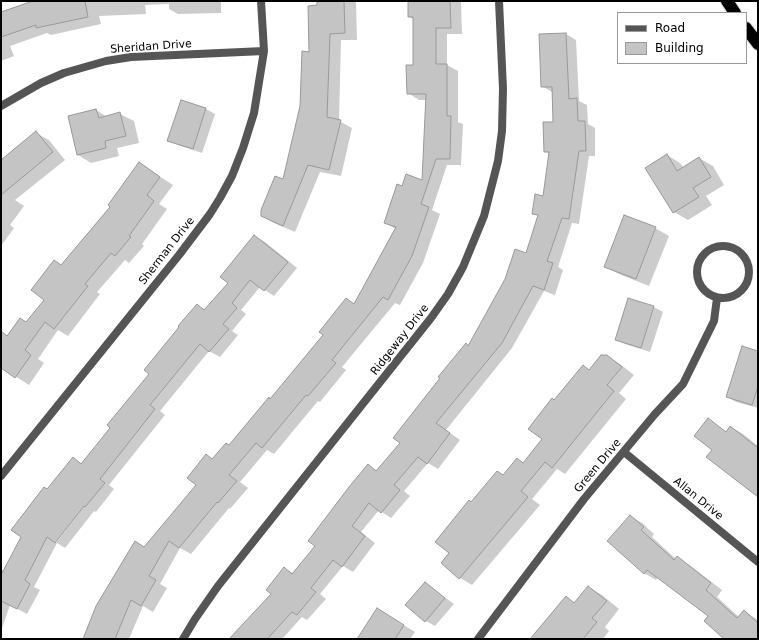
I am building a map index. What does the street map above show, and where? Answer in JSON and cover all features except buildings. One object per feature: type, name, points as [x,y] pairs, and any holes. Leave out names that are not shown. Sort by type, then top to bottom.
[{"type":"highway","points":[[727,1],[734,12]]},
{"type":"highway","points":[[747,29],[758,44]]},
{"type":"street","name":"Sherman Drive","points":[[1,476],[179,255],[210,214],[220,198],[232,176],[244,148],[254,113],[264,51],[261,1]]},
{"type":"street","name":"Ridgeway Drive","points":[[183,639],[218,586],[431,318],[448,294],[463,267],[484,216],[499,154],[502,131],[503,89],[499,1]]},
{"type":"street","name":"Sheridan Drive","points":[[1,106],[52,78],[88,65],[106,61],[131,57],[264,51]]},
{"type":"street","points":[[724,246],[740,252],[745,258],[749,267],[749,276],[742,291],[726,299],[717,298],[702,290],[696,273],[697,265],[701,257],[707,251],[715,247],[724,246]]},
{"type":"street","name":"Green Drive","points":[[478,639],[584,498],[655,414],[683,384],[714,320],[717,298]]},
{"type":"street","name":"Allan Drive","points":[[624,452],[758,562]]}]
